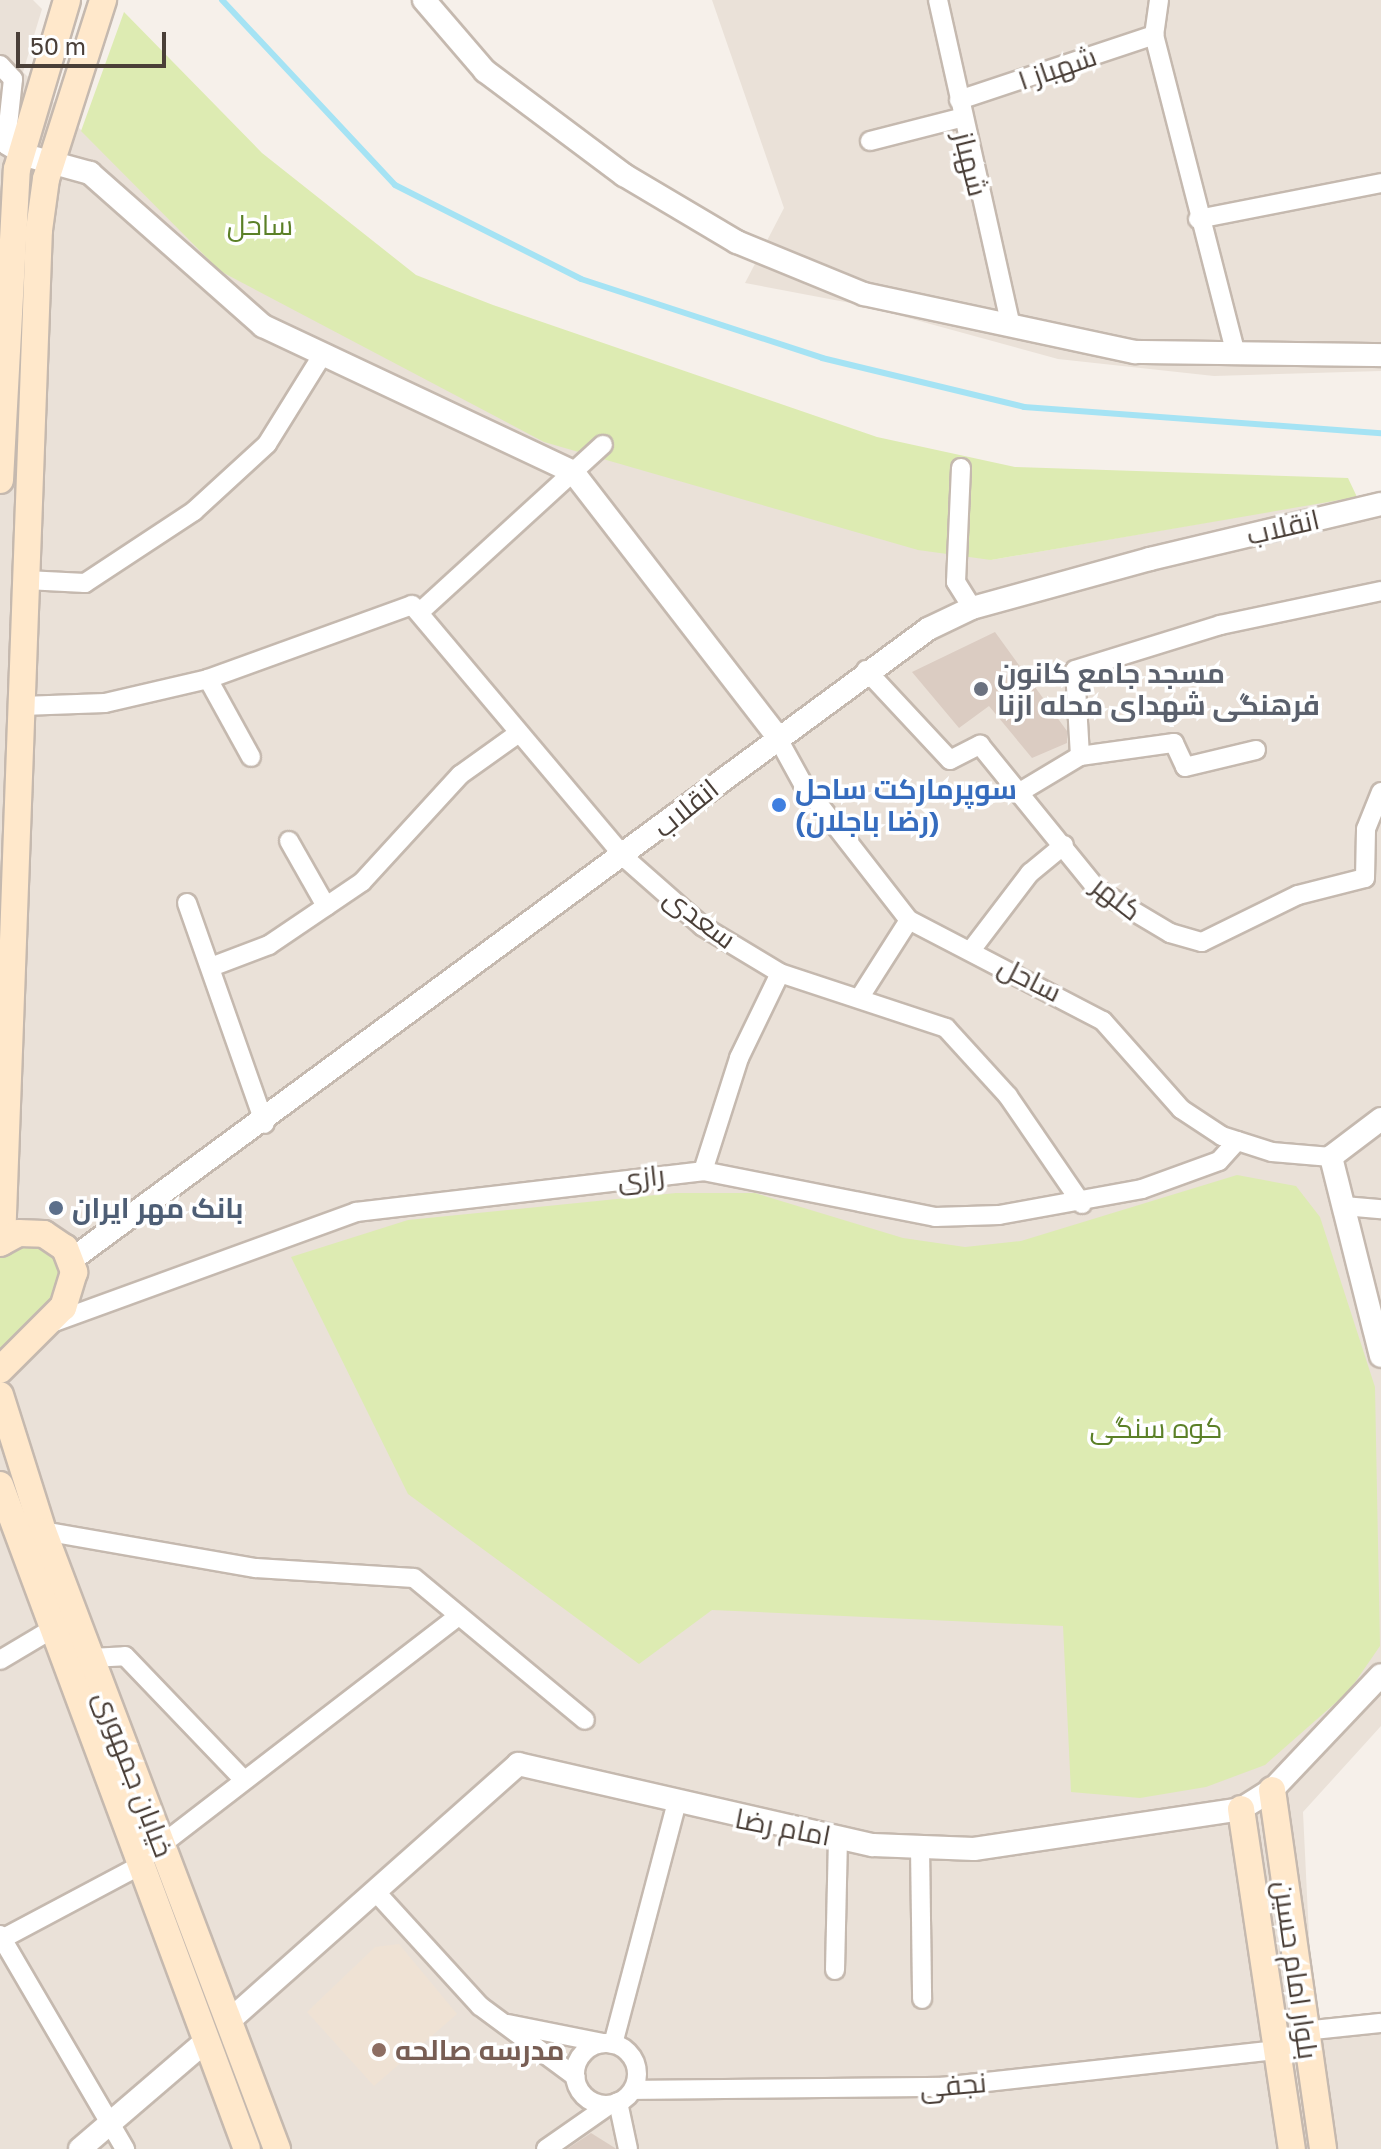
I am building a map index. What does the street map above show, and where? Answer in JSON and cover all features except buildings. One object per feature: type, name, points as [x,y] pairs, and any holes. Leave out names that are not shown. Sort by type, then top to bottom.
[{"type":"main road","points":[[0,480],[9,234],[21,154],[67,0]]},
{"type":"main road","points":[[0,1370],[70,1297],[71,1260],[44,1234],[1,1242],[15,693],[26,580],[39,230],[51,161],[103,0]]},
{"type":"main road","name":"خیابان جمهوری","points":[[0,1395],[43,1531],[277,2149]]},
{"type":"main road","name":"خیابان جمهوری","points":[[0,1485],[5,1515],[52,1629],[247,2149]]},
{"type":"main road","name":"بلوار امام حسین","points":[[1272,1790],[1304,2039],[1323,2149]]},
{"type":"main road","name":"بلوار امام حسین","points":[[1241,1809],[1273,2052],[1292,2149]]},
{"type":"main road","points":[[205,2042],[229,2021]]},
{"type":"street","points":[[424,0],[485,71],[544,119],[737,242],[864,294],[1135,352],[1381,355]]},
{"type":"street","name":"شهباز","points":[[938,0],[1011,326]]},
{"type":"street","points":[[1159,0],[1154,35],[1198,219],[1236,354]]},
{"type":"street","name":"شهباز ۱","points":[[870,141],[1154,35]]},
{"type":"street","points":[[0,65],[13,79],[6,145],[21,154],[90,173],[204,281],[320,359],[573,472],[776,735]]},
{"type":"street","points":[[1198,219],[1381,183]]},
{"type":"street","points":[[26,580],[85,583],[194,511],[267,444],[320,359]]},
{"type":"street","points":[[15,693],[105,703],[208,679],[412,605],[422,610],[603,445]]},
{"type":"street","points":[[961,468],[956,582],[972,608]]},
{"type":"street","name":"انقلاب","points":[[71,1260],[265,1124],[625,858],[776,735],[866,670],[972,608],[1378,507]]},
{"type":"street","points":[[1080,756],[1075,670],[1220,625],[1381,591]]},
{"type":"street","name":"سعدی","points":[[422,610],[516,735],[625,858],[702,926],[780,973],[946,1028],[1008,1096],[1082,1204]]},
{"type":"street","name":"کلهر","points":[[866,670],[950,760],[980,745],[1098,890],[1130,914],[1202,942],[1298,895],[1373,881],[1366,829],[1381,792]]},
{"type":"street","points":[[208,679],[251,757]]},
{"type":"street","points":[[211,967],[269,945],[362,882],[460,775],[516,735]]},
{"type":"street","name":"ساحل","points":[[776,735],[803,784],[909,920],[972,949],[1103,1021],[1181,1109],[1237,1141],[1331,1157]]},
{"type":"street","points":[[1020,792],[1080,756],[1174,743],[1185,767],[1256,750]]},
{"type":"street","points":[[289,841],[326,906]]},
{"type":"street","points":[[972,949],[1030,873],[1064,845]]},
{"type":"street","points":[[187,903],[265,1124]]},
{"type":"street","points":[[860,997],[909,920]]},
{"type":"street","points":[[703,1171],[739,1058],[780,973]]},
{"type":"street","points":[[1381,1119],[1331,1157],[1381,1356]]},
{"type":"street","name":"رازی","points":[[46,1324],[356,1212],[703,1171],[935,1217],[1082,1204],[1190,1174],[1219,1161],[1237,1141]]},
{"type":"street","points":[[1344,1206],[1381,1209]]},
{"type":"street","points":[[43,1531],[256,1568],[414,1578],[457,1617],[585,1720]]},
{"type":"street","points":[[161,1845],[242,1778],[457,1617]]},
{"type":"street","points":[[0,1660],[52,1629]]},
{"type":"street","points":[[90,1658],[125,1656],[242,1778]]},
{"type":"street","name":"امام رضا","points":[[229,2021],[518,1764],[676,1806],[838,1838],[974,1849],[1241,1809],[1272,1790],[1381,1675]]},
{"type":"street","points":[[608,2044],[676,1806]]},
{"type":"street","points":[[835,1970],[838,1838]]},
{"type":"street","points":[[920,1847],[922,1999]]},
{"type":"street","points":[[125,2149],[1,1938],[141,1865]]},
{"type":"street","points":[[375,1891],[499,2022],[576,2077],[591,2101],[620,2099]]},
{"type":"street","points":[[499,2022],[608,2044],[634,2062],[620,2099],[628,2149]]},
{"type":"street","name":"نجفی","points":[[620,2099],[941,2087],[1273,2052],[1304,2039],[1381,2023]]},
{"type":"street","points":[[80,2149],[205,2042]]},
{"type":"street","points":[[576,2077],[586,2051],[608,2044]]},
{"type":"street","points":[[546,2149],[620,2099]]},
{"type":"shaded area","points":[[0,0],[33,0],[42,9],[23,72],[111,160],[991,560],[1381,492],[1381,1726],[1303,1812],[1313,2020],[1381,2013],[1381,2149],[0,2149]]},
{"type":"shaded area","points":[[712,0],[1381,0],[1381,371],[1214,376],[1058,359],[861,305],[745,283],[784,208]]},
{"type":"shaded area","name":"مدرسه صالحه","points":[[399,1944],[457,2014],[374,2086],[307,2012],[375,1947]]},
{"type":"green space","name":"ساحل","points":[[124,12],[262,153],[416,275],[493,305],[877,437],[1015,467],[1348,478],[1357,497],[991,560],[918,550],[544,442],[220,271],[81,131]]},
{"type":"green space","name":"کوه سنگی","points":[[1237,1175],[1296,1186],[1320,1217],[1375,1387],[1380,1646],[1349,1691],[1265,1765],[1206,1787],[1140,1798],[1071,1792],[1063,1626],[712,1610],[639,1664],[408,1494],[291,1257],[408,1220],[676,1193],[755,1193],[903,1238],[965,1247],[1021,1241]]},
{"type":"green space","points":[[21,1243],[49,1248],[61,1263],[60,1292],[0,1357],[0,1258]]},
{"type":"waterway","points":[[222,0],[395,185],[581,279],[822,358],[1024,407],[1381,433]]},
{"type":"place","name":"مسجد جامع کانون فرهنگی شهدای محله ازنا","points":[[981,689]]},
{"type":"place","name":"سوپرمارکت ساحل (رضا باجلان)","points":[[779,805]]},
{"type":"place","name":"بانک مهر ایران","points":[[56,1208]]},
{"type":"place","name":"مدرسه صالحه","points":[[379,2050]]}]
